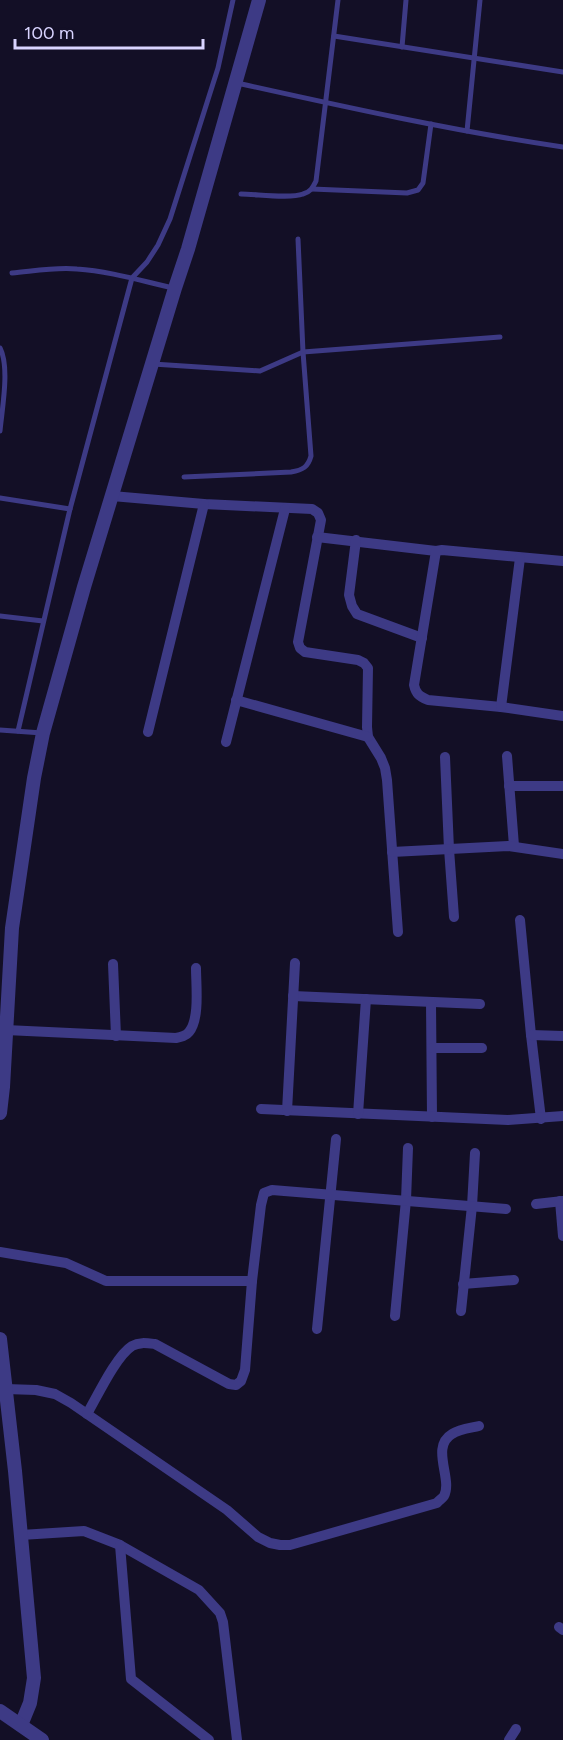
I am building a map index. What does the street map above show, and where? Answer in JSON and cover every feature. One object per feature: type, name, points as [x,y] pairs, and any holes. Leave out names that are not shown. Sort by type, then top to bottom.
[{"type":"street","points":[[0,1113],[12,928],[27,819],[43,733],[84,587],[188,249],[259,0]]},
{"type":"street","points":[[112,496],[204,504],[312,509],[318,513],[321,520],[298,642],[300,648],[305,652],[358,660],[368,668],[368,738],[385,768],[398,932]]},
{"type":"street","points":[[148,732],[204,504]]},
{"type":"street","points":[[225,742],[285,509]]},
{"type":"street","points":[[317,537],[436,551],[563,561]]},
{"type":"street","points":[[356,540],[350,595],[352,606],[357,614],[422,638]]},
{"type":"street","points":[[436,551],[414,685],[415,692],[428,700],[563,716]]},
{"type":"street","points":[[501,707],[520,558]]},
{"type":"street","points":[[236,700],[368,738]]},
{"type":"street","points":[[507,756],[514,846]]},
{"type":"street","points":[[445,758],[454,917]]},
{"type":"street","points":[[509,786],[563,786]]},
{"type":"street","points":[[392,852],[514,846],[563,854]]},
{"type":"street","points":[[520,920],[541,1119]]},
{"type":"street","points":[[287,1111],[295,963]]},
{"type":"street","points":[[113,964],[116,1036]]},
{"type":"street","points":[[6,1030],[176,1038],[187,1035],[194,1025],[196,1012],[196,968]]},
{"type":"street","points":[[293,996],[480,1004]]},
{"type":"street","points":[[358,1114],[366,999]]},
{"type":"street","points":[[431,1002],[432,1117]]},
{"type":"street","points":[[531,1035],[563,1035]]},
{"type":"street","points":[[432,1048],[482,1048]]},
{"type":"street","points":[[261,1109],[508,1120],[563,1116]]},
{"type":"street","points":[[317,1329],[336,1139]]},
{"type":"street","points":[[395,1316],[406,1200],[408,1148]]},
{"type":"street","points":[[460,1311],[472,1206],[475,1153]]},
{"type":"street","points":[[87,1414],[121,1355],[132,1346],[142,1342],[155,1344],[229,1384],[236,1385],[242,1381],[264,1193],[272,1190],[506,1209]]},
{"type":"street","points":[[536,1204],[561,1201],[563,1236]]},
{"type":"street","points":[[0,1252],[66,1263],[106,1281],[252,1281]]},
{"type":"street","points":[[463,1284],[514,1280]]},
{"type":"street","points":[[0,1339],[34,1678],[30,1703],[21,1725]]},
{"type":"street","points":[[6,1389],[36,1390],[54,1394],[227,1509],[258,1537],[280,1545],[290,1545],[437,1503],[444,1496],[442,1449],[445,1440],[453,1434],[479,1426]]},
{"type":"street","points":[[21,1535],[84,1531],[120,1545],[199,1590],[220,1613],[223,1622],[237,1740]]},
{"type":"street","points":[[120,1545],[131,1679],[209,1740]]},
{"type":"street","points":[[0,1711],[42,1740]]},
{"type":"street","points":[[509,1740],[516,1730]]},
{"type":"lane","points":[[18,731],[70,509],[132,278],[147,262],[158,245],[170,219],[218,68],[233,0]]},
{"type":"lane","points":[[241,194],[293,196],[304,194],[312,189],[316,181],[338,0]]},
{"type":"lane","points":[[402,47],[406,0]]},
{"type":"lane","points":[[467,131],[480,0]]},
{"type":"lane","points":[[334,36],[563,72]]},
{"type":"lane","points":[[236,83],[431,124],[563,147]]},
{"type":"lane","points":[[312,189],[407,193],[418,190],[423,183],[431,124]]},
{"type":"lane","points":[[184,477],[291,472],[301,471],[308,466],[311,456],[298,239]]},
{"type":"lane","points":[[12,273],[60,268],[78,269],[175,288]]},
{"type":"lane","points":[[153,364],[260,371],[303,352],[500,337]]},
{"type":"lane","points":[[0,348],[4,356],[5,368],[0,431]]},
{"type":"lane","points":[[0,498],[70,509]]},
{"type":"lane","points":[[0,616],[43,621]]},
{"type":"lane","points":[[0,730],[43,733]]}]
